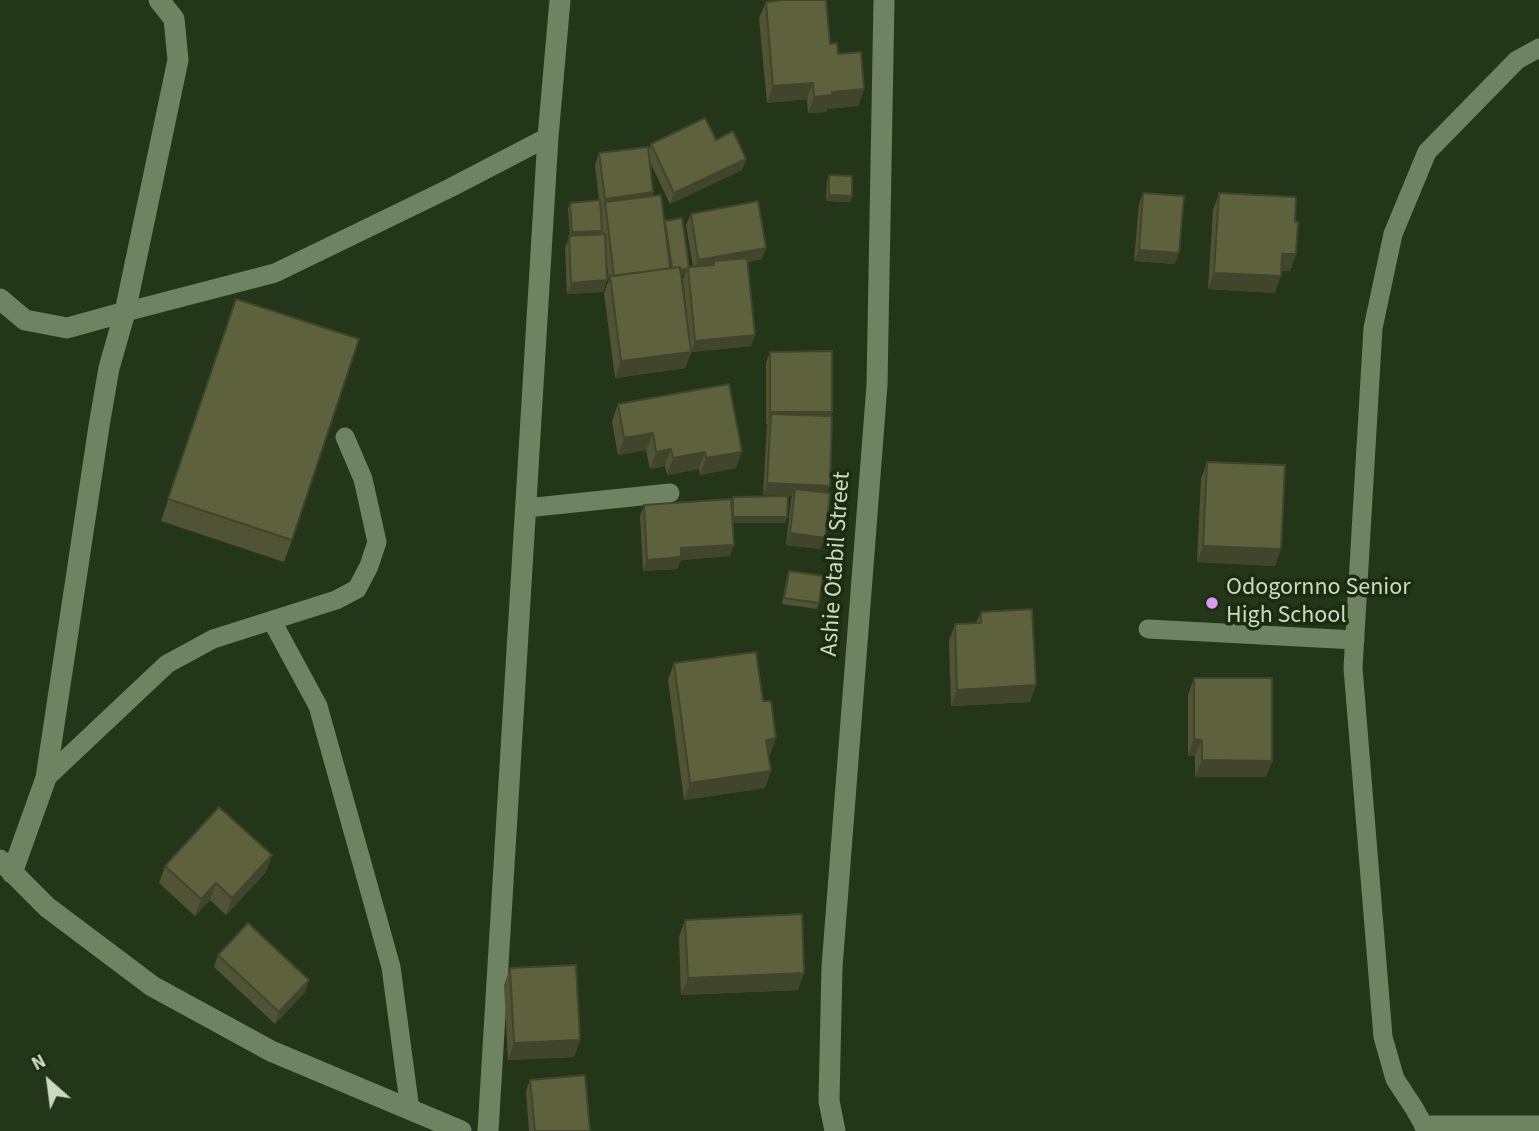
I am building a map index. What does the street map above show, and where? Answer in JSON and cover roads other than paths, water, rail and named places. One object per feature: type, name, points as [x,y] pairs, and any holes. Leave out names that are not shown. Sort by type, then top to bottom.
[{"type":"street","points":[[159,0],[174,19],[178,60],[124,312],[109,368],[46,778],[6,867],[47,907],[152,986],[271,1051],[461,1131]]},
{"type":"street","points":[[488,1131],[548,137],[560,0]]},
{"type":"street","name":"Ashie Otabil Street","points":[[835,1131],[829,1101],[832,967],[877,384],[884,0]]},
{"type":"street","points":[[0,299],[25,320],[67,328],[124,312]]},
{"type":"lane","points":[[1539,48],[1517,60],[1427,152],[1393,234],[1373,328],[1353,668],[1383,1037],[1395,1079],[1425,1128],[1539,1125]]},
{"type":"lane","points":[[124,312],[275,273],[548,137]]},
{"type":"lane","points":[[46,778],[167,664],[213,639],[336,600],[357,589],[377,542],[363,479],[345,437]]},
{"type":"lane","points":[[526,508],[670,493]]},
{"type":"lane","points":[[272,621],[318,706],[391,967],[410,1110]]},
{"type":"lane","points":[[1148,629],[1355,640]]},
{"type":"place","name":"Odogornno Senior High School","points":[[1212,603]]}]
